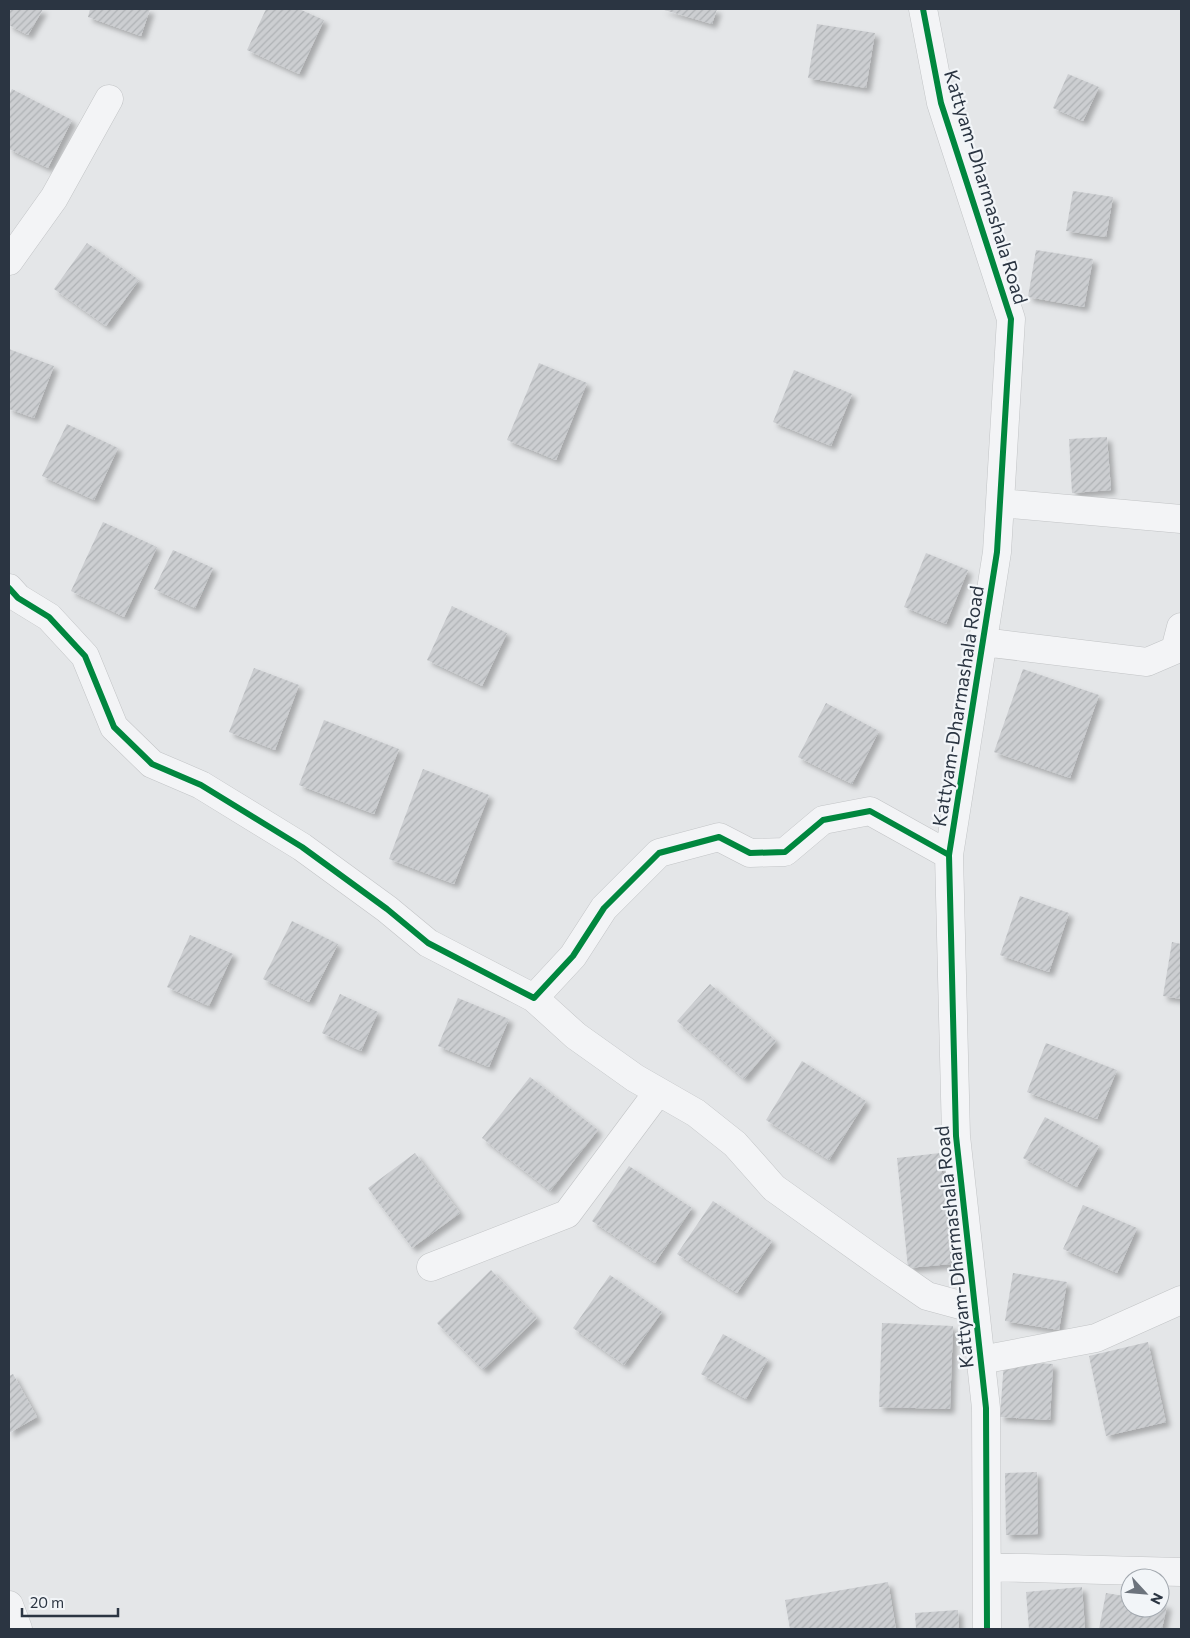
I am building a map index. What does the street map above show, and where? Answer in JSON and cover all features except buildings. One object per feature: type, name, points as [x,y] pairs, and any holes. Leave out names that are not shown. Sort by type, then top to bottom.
[{"type":"street","name":"Kattyam-Dharmashala Road","points":[[922,9],[941,103],[1011,319],[997,552],[949,855],[956,1136],[986,1408],[988,1629]]},
{"type":"street","points":[[9,261],[54,198],[109,99]]},
{"type":"street","points":[[1000,503],[1181,519]]},
{"type":"street","points":[[9,588],[18,598],[49,617],[84,656],[114,727],[152,764],[201,785],[302,847],[387,909],[428,943],[534,998],[576,1036],[635,1078],[696,1113],[735,1144],[774,1188],[927,1296],[975,1309]]},
{"type":"street","points":[[983,642],[1147,662],[1175,650],[1181,627]]},
{"type":"street","points":[[534,998],[572,956],[604,908],[659,853],[719,837],[750,853],[785,852],[823,820],[870,811],[949,855]]},
{"type":"street","points":[[432,1267],[567,1214],[658,1092]]},
{"type":"street","points":[[980,1360],[1096,1338],[1181,1300]]},
{"type":"street","points":[[987,1567],[1181,1572]]},
{"type":"street","points":[[9,1605],[18,1629]]},
{"type":"cycle path","points":[[923,9],[941,103],[1011,319],[997,552],[949,855],[956,1136],[986,1408],[987,1629]]},
{"type":"cycle path","points":[[9,588],[18,598],[49,617],[85,656],[114,727],[152,764],[201,785],[302,847],[387,909],[428,943],[534,998],[573,956],[604,908],[659,853],[719,837],[750,853],[785,852],[823,820],[870,811],[949,855]]}]
